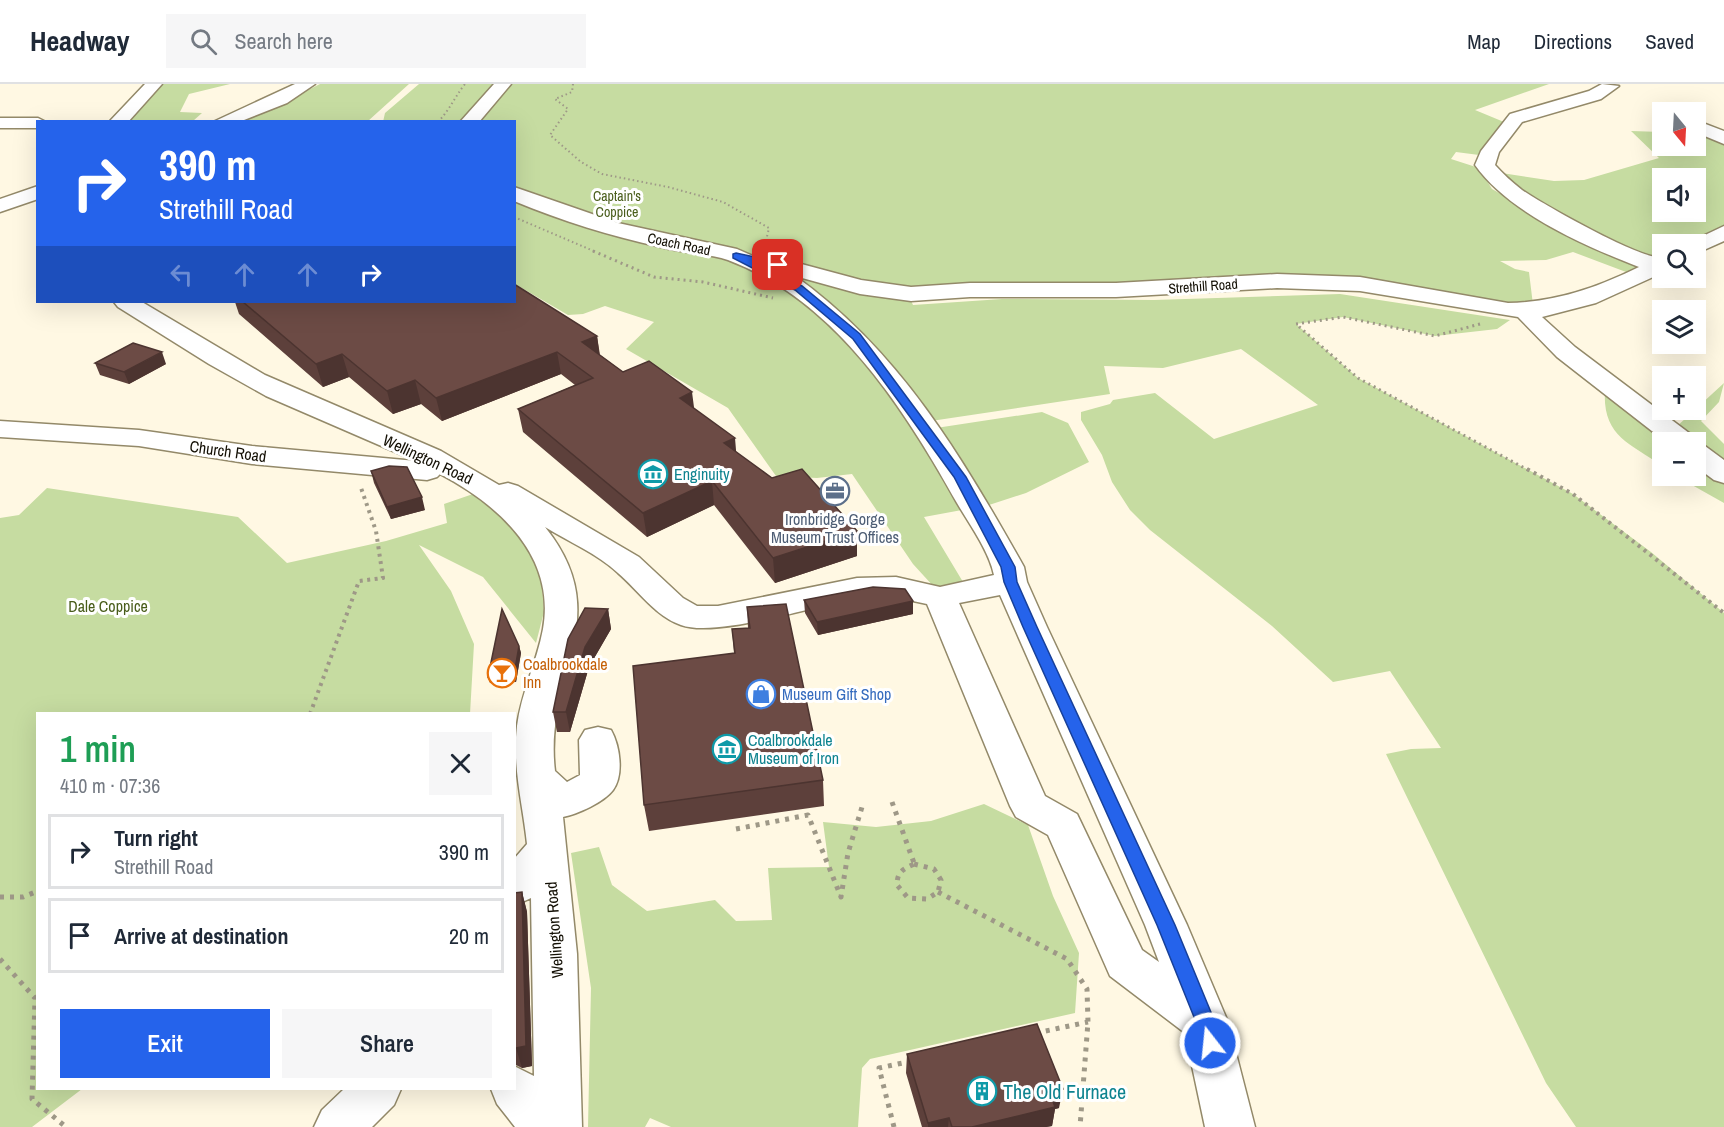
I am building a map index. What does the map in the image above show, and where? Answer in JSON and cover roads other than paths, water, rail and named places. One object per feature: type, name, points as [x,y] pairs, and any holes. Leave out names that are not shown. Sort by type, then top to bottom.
[{"type":"street","points":[[120,120],[154,84]]},
{"type":"street","points":[[227,120],[281,99],[307,84]]},
{"type":"street","points":[[471,120],[503,84]]},
{"type":"street","points":[[1611,86],[1595,95],[1516,118],[1490,151],[1485,165],[1491,175],[1501,184],[1553,217],[1601,242],[1652,262]]},
{"type":"street","points":[[0,123],[36,123]]},
{"type":"street","points":[[1706,130],[1724,138]]},
{"type":"street","points":[[0,206],[36,193]]},
{"type":"street","name":"Coach Road","points":[[516,194],[564,214],[620,231],[736,256],[799,288],[856,337],[960,477],[1008,567],[1011,582],[1166,925],[1205,1022],[1230,1127]]},
{"type":"street","points":[[1706,241],[1724,232]]},
{"type":"street","name":"Strethill Road","points":[[736,256],[860,287],[911,294],[970,290],[1116,291],[1277,281],[1360,284],[1508,310],[1529,311],[1600,296],[1652,269]]},
{"type":"street","name":"Wellington Road","points":[[128,303],[274,390],[465,475],[515,513],[533,533],[556,571],[561,588],[561,626],[536,709],[534,744],[548,849],[560,1036],[557,1127]]},
{"type":"street","points":[[1529,311],[1531,319],[1566,352],[1670,432]]},
{"type":"street","name":"Church Road","points":[[0,429],[139,438],[252,455],[465,475]]},
{"type":"street","points":[[1706,460],[1724,474]]},
{"type":"street","points":[[465,475],[521,498],[628,564],[671,605],[690,617],[718,617],[857,588],[896,587],[940,597],[1011,582]]},
{"type":"street","points":[[940,597],[1030,806],[1063,825],[1126,963],[1205,1022]]},
{"type":"street","points":[[537,777],[564,802],[598,782],[600,760],[598,740]]},
{"type":"street","points":[[516,887],[548,849]]},
{"type":"street","points":[[339,1127],[376,1090]]},
{"type":"street","points":[[516,1090],[545,1127]]},
{"type":"place","name":"Enginuity","points":[[653,474]]},
{"type":"place","name":"Ironbridge Gorge Museum Trust Offices","points":[[835,491]]},
{"type":"place","name":"Coalbrookdale Inn","points":[[502,673]]},
{"type":"place","name":"Museum Gift Shop","points":[[761,694]]},
{"type":"place","name":"Coalbrookdale Museum of Iron","points":[[727,749]]},
{"type":"place","name":"The Old Furnace","points":[[982,1091]]},
{"type":"park label","name":"Captain's Coppice","points":[[617,204]]},
{"type":"park label","name":"Dale Coppice","points":[[108,606]]}]
